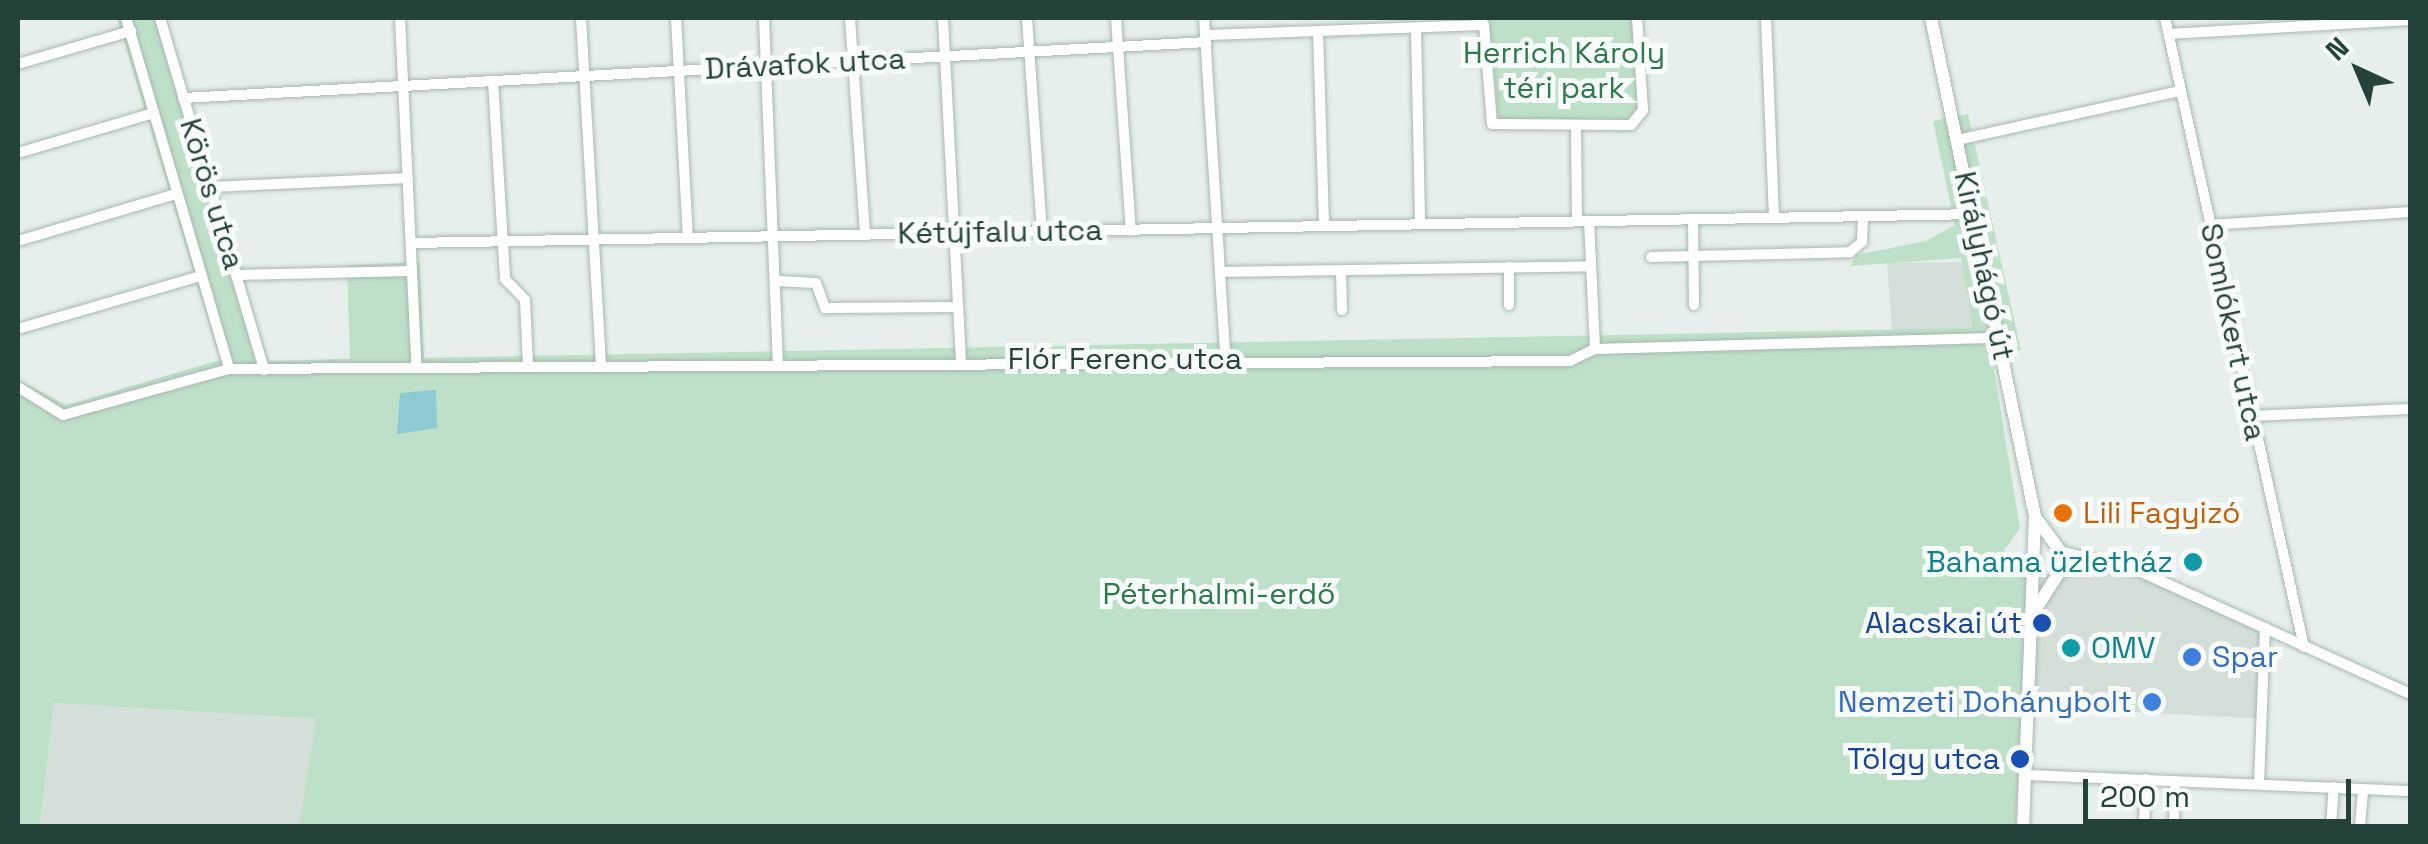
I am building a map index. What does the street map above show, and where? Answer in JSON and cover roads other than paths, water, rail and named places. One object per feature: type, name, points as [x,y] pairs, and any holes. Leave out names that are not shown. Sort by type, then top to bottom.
[{"type":"street","points":[[126,18],[229,369]]},
{"type":"street","points":[[160,18],[174,18]]},
{"type":"street","name":"Körös utca","points":[[160,18],[264,370]]},
{"type":"street","points":[[400,18],[416,363]]},
{"type":"street","points":[[581,18],[602,365]]},
{"type":"street","points":[[676,18],[688,238]]},
{"type":"street","points":[[764,18],[776,236],[778,363]]},
{"type":"street","points":[[850,18],[865,234]]},
{"type":"street","points":[[943,18],[961,359]]},
{"type":"street","points":[[1027,18],[1042,231]]},
{"type":"street","points":[[1116,18],[1131,230]]},
{"type":"street","points":[[1204,18],[1225,356]]},
{"type":"street","points":[[1595,349],[1576,126],[1642,117],[1637,18]]},
{"type":"street","points":[[1766,18],[1774,218]]},
{"type":"street","name":"Királyhágó út","points":[[1931,18],[2035,516],[2029,701]]},
{"type":"street","name":"Somlókert utca","points":[[2165,18],[2304,647]]},
{"type":"street","points":[[2169,34],[2410,20]]},
{"type":"street","name":"Drávafok utca","points":[[183,98],[1484,25],[1492,124],[1576,126]]},
{"type":"street","points":[[1416,28],[1420,224]]},
{"type":"street","points":[[18,64],[131,32]]},
{"type":"street","points":[[1318,32],[1324,226]]},
{"type":"street","points":[[492,81],[506,282],[525,300],[528,366]]},
{"type":"street","points":[[1958,140],[2179,91]]},
{"type":"street","points":[[18,153],[154,113]]},
{"type":"street","points":[[210,187],[408,178]]},
{"type":"street","points":[[18,241],[176,194]]},
{"type":"street","points":[[2210,225],[2410,212]]},
{"type":"street","name":"Kétújfalu utca","points":[[411,242],[1973,214]]},
{"type":"street","points":[[1651,256],[1850,252],[1862,242],[1863,216]]},
{"type":"street","points":[[1693,219],[1694,305]]},
{"type":"street","points":[[1222,272],[1590,266]]},
{"type":"street","points":[[1509,267],[1509,305]]},
{"type":"street","points":[[1341,270],[1342,310]]},
{"type":"street","points":[[236,274],[412,271]]},
{"type":"street","points":[[18,329],[200,276]]},
{"type":"street","points":[[777,281],[816,283],[825,308],[958,307]]},
{"type":"street","name":"Flór Ferenc utca","points":[[18,387],[63,415],[229,369],[416,363],[528,366],[1225,356],[1570,361],[1595,349],[2000,338]]},
{"type":"street","points":[[2250,416],[2410,408]]},
{"type":"street","name":"Királyhágó út","points":[[2035,516],[2060,549]]},
{"type":"street","points":[[2035,560],[2060,549],[2109,561],[2410,694]]},
{"type":"street","points":[[2023,826],[2038,608],[2059,574],[2060,549]]},
{"type":"street","points":[[2035,560],[2059,574],[2109,561]]},
{"type":"street","points":[[2258,784],[2266,628]]},
{"type":"street","points":[[2027,774],[2410,791]]},
{"type":"street","points":[[2144,826],[2146,780]]},
{"type":"street","points":[[2174,826],[2175,781]]},
{"type":"street","points":[[2332,826],[2334,788]]},
{"type":"street","points":[[2360,826],[2363,789]]},
{"type":"water","points":[[436,390],[437,428],[397,434],[400,393]]},
{"type":"place","name":"Lili Fagyizó","points":[[2063,513]]},
{"type":"place","name":"Bahama üzletház","points":[[2193,562]]},
{"type":"place","name":"Alacskai út","points":[[2042,623]]},
{"type":"place","name":"OMV","points":[[2071,648]]},
{"type":"place","name":"Spar","points":[[2192,657]]},
{"type":"place","name":"Nemzeti Dohánybolt","points":[[2152,702]]},
{"type":"place","name":"Tölgy utca","points":[[2020,759]]},
{"type":"park label","name":"Herrich Károly téri park","points":[[1564,70]]},
{"type":"park label","name":"Péterhalmi-erdő","points":[[1219,594]]}]
